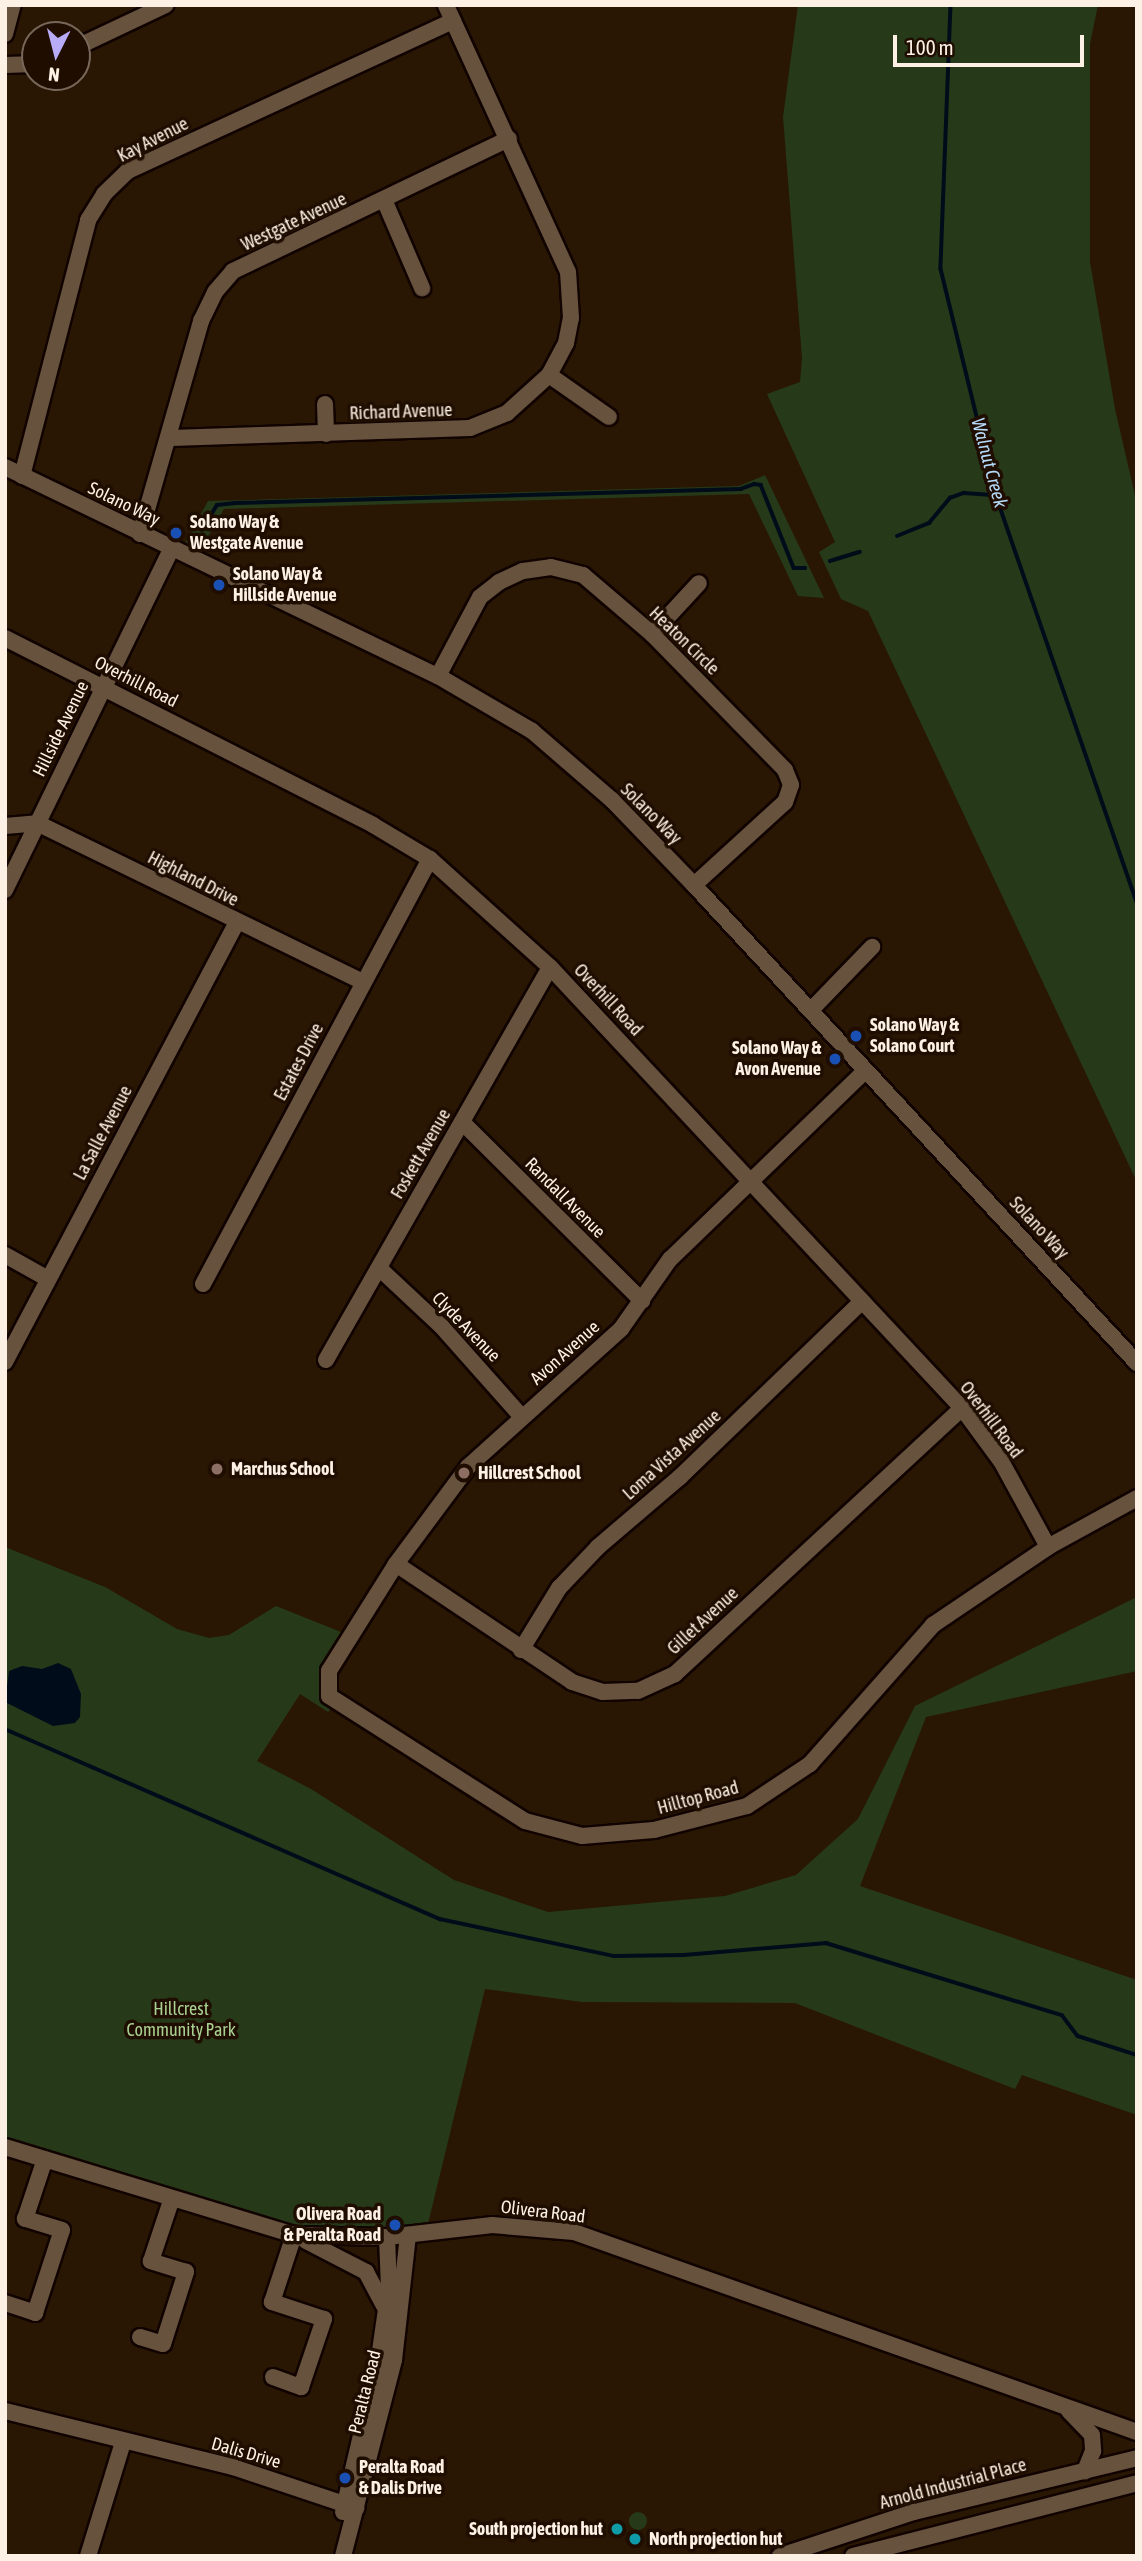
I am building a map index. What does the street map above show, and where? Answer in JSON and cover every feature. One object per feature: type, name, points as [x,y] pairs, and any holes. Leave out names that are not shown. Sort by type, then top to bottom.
[{"type":"street","points":[[5,34],[13,5]]},
{"type":"street","points":[[91,40],[166,5]]},
{"type":"street","name":"Richard Avenue","points":[[171,438],[470,428],[508,413],[549,375],[566,343],[571,318],[568,272],[446,5]]},
{"type":"street","name":"Kay Avenue","points":[[22,476],[88,220],[104,194],[128,171],[453,21]]},
{"type":"street","name":"Westgate Avenue","points":[[140,534],[171,438],[201,321],[215,292],[233,271],[385,202],[509,139]]},
{"type":"street","points":[[385,202],[422,288]]},
{"type":"street","points":[[549,375],[610,417]]},
{"type":"street","points":[[325,404],[326,434]]},
{"type":"street","name":"Solano Way","points":[[5,467],[438,676],[532,731],[612,800],[694,885],[1137,1363]]},
{"type":"street","name":"Hillside Avenue","points":[[5,890],[172,548]]},
{"type":"street","name":"Heaton Circle","points":[[438,676],[480,597],[523,571],[551,567],[583,575],[652,634],[785,770],[791,785],[785,802],[694,885]]},
{"type":"street","points":[[652,634],[699,583]]},
{"type":"street","name":"Overhill Road","points":[[5,639],[373,825],[430,859],[550,967],[962,1408],[1001,1461],[1048,1547]]},
{"type":"street","points":[[5,826],[37,822]]},
{"type":"street","name":"Highland Drive","points":[[37,822],[363,982]]},
{"type":"street","name":"Estates Drive","points":[[204,1284],[430,859]]},
{"type":"street","name":"La Salle Avenue","points":[[5,1362],[237,922]]},
{"type":"street","points":[[811,1010],[872,947]]},
{"type":"street","name":"Foskett Avenue","points":[[326,1360],[550,967]]},
{"type":"street","name":"Avon Avenue","points":[[326,1690],[329,1671],[396,1564],[468,1467],[621,1329],[670,1259],[865,1071]]},
{"type":"street","name":"Randall Avenue","points":[[462,1122],[642,1301]]},
{"type":"street","points":[[5,1255],[48,1279]]},
{"type":"street","name":"Clyde Avenue","points":[[379,1268],[442,1327],[522,1417]]},
{"type":"street","name":"Loma Vista Avenue","points":[[521,1650],[559,1588],[598,1547],[680,1477],[862,1301]]},
{"type":"street","name":"Gillet Avenue","points":[[396,1564],[572,1682],[602,1692],[638,1691],[675,1674],[962,1408]]},
{"type":"street","name":"Hilltop Road","points":[[326,1690],[336,1703],[525,1821],[582,1836],[654,1830],[747,1806],[810,1764],[933,1625],[1048,1547],[1137,1498]]},
{"type":"street","name":"Olivera Road","points":[[5,2147],[294,2235],[387,2237],[471,2225],[574,2232],[1137,2432]]},
{"type":"street","points":[[5,2304],[36,2314],[62,2231],[25,2219],[45,2159]]},
{"type":"street","points":[[140,2337],[163,2344],[186,2272],[151,2261],[172,2198]]},
{"type":"street","points":[[273,2377],[300,2387],[324,2319],[272,2302],[294,2235],[366,2272],[386,2310]]},
{"type":"street","name":"Peralta Road","points":[[333,2556],[394,2360],[408,2235]]},
{"type":"street","name":"Peralta Road","points":[[344,2556],[350,2506],[386,2310],[387,2237]]},
{"type":"street","points":[[1062,2405],[1092,2435],[1094,2451],[1084,2471]]},
{"type":"street","name":"Dalis Drive","points":[[5,2411],[233,2467],[350,2506]]},
{"type":"street","points":[[88,2556],[123,2442]]},
{"type":"street","name":"Arnold Industrial Place","points":[[780,2556],[914,2512],[1137,2458]]},
{"type":"street","points":[[853,2556],[1132,2486]]},
{"type":"green space","points":[[798,5],[1098,5],[1090,44],[1090,262],[1115,409],[1137,504],[1137,1182],[868,611],[841,599],[819,552],[835,542],[767,394],[800,382],[802,358],[783,117]]},
{"type":"green space","points":[[765,475],[824,598],[798,596],[749,494],[224,509],[195,559],[180,552],[208,501],[739,486]]},
{"type":"green space","name":"Hillcrest Community Park","points":[[5,1547],[105,1587],[177,1629],[209,1638],[229,1635],[276,1606],[351,1636],[329,1671],[336,1703],[328,1712],[300,1694],[257,1761],[311,1789],[454,1880],[548,1912],[725,1896],[796,1875],[858,1819],[915,1706],[1137,1597],[1137,1671],[926,1717],[860,1886],[1137,1980],[1137,2115],[1022,2075],[1015,2089],[795,2003],[582,2002],[485,1989],[426,2232],[294,2235],[5,2147]]},
{"type":"green space","points":[[638,2512],[644,2515],[647,2521],[644,2527],[638,2530],[632,2527],[629,2521],[632,2515]]},
{"type":"water","points":[[58,1663],[71,1669],[81,1694],[80,1717],[75,1723],[53,1726],[5,1702],[9,1671],[22,1666],[42,1669]]},
{"type":"waterway","name":"Walnut Creek","points":[[951,5],[941,269],[996,495],[1137,903]]},
{"type":"waterway","points":[[202,530],[217,505],[235,503],[741,489],[754,484],[761,485],[794,568],[805,568]]},
{"type":"waterway","points":[[897,536],[929,523],[950,498],[964,493],[996,495]]},
{"type":"waterway","points":[[830,561],[860,552]]},
{"type":"waterway","points":[[5,1729],[440,1919],[614,1956],[684,1955],[826,1943],[1062,2015],[1078,2036],[1137,2055]]},
{"type":"place","name":"Solano Way & Westgate Avenue","points":[[176,533]]},
{"type":"place","name":"Solano Way & Hillside Avenue","points":[[219,585]]},
{"type":"place","name":"Solano Way & Solano Court","points":[[856,1036]]},
{"type":"place","name":"Solano Way & Avon Avenue","points":[[835,1059]]},
{"type":"place","name":"Marchus School","points":[[217,1469]]},
{"type":"place","name":"Hillcrest School","points":[[464,1473]]},
{"type":"place","name":"Olivera Road & Peralta Road","points":[[395,2225]]},
{"type":"place","name":"Peralta Road & Dalis Drive","points":[[345,2478]]},
{"type":"place","name":"South projection hut","points":[[617,2529]]},
{"type":"place","name":"North projection hut","points":[[635,2539]]}]
